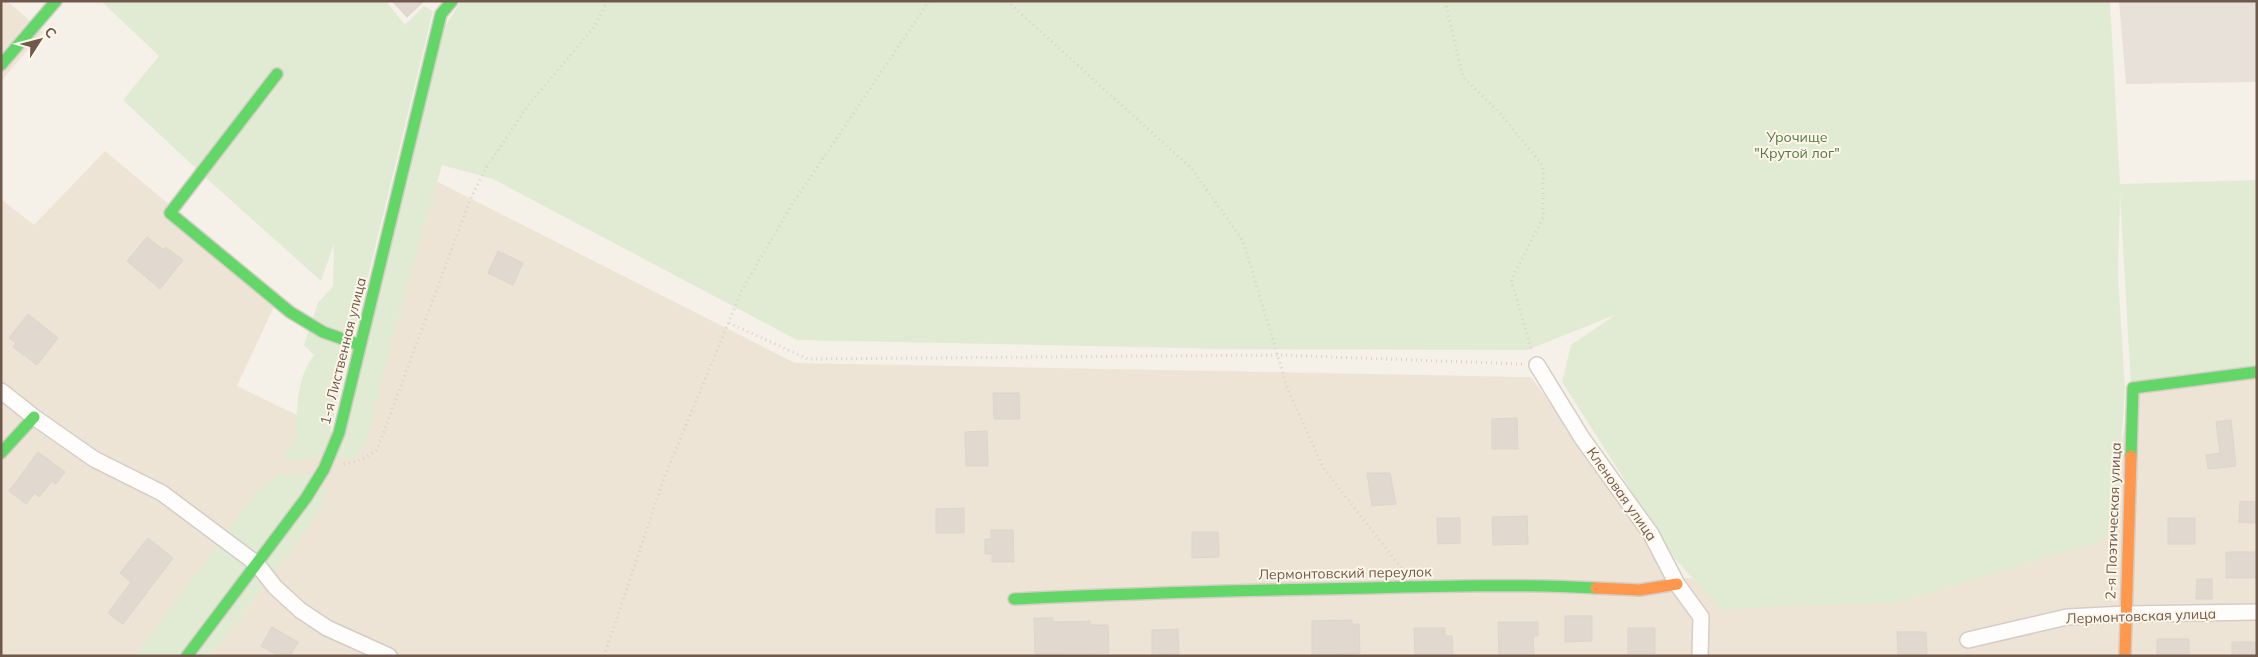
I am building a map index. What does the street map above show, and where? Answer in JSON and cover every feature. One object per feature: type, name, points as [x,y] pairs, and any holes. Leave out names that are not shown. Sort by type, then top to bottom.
[{"type":"street","points":[[1,65],[56,1]]},
{"type":"street","name":"1-я Лиственная улица","points":[[188,656],[306,498],[324,469],[339,433],[441,14],[452,1]]},
{"type":"street","points":[[277,74],[170,213],[290,312],[323,332],[360,345]]},
{"type":"street","name":"Кленовая улица","points":[[1537,365],[1582,438],[1651,534],[1677,584],[1701,617],[1700,656]]},
{"type":"street","name":"2-я Поэтическая улица","points":[[2125,656],[2133,388],[2257,372]]},
{"type":"street","points":[[1,392],[94,459],[162,493],[257,564],[274,587],[300,610],[327,628],[389,656]]},
{"type":"street","points":[[1,453],[34,417]]},
{"type":"street","name":"Лермонтовский переулок","points":[[1014,599],[1171,591],[1409,587],[1560,586],[1640,590],[1677,584]]},
{"type":"street","name":"Лермонтовская улица","points":[[1968,640],[2068,616],[2257,612]]},
{"type":"path","points":[[324,469],[361,460],[377,450],[470,200],[486,168],[530,103],[595,26],[608,1]]},
{"type":"path","points":[[604,656],[664,478],[742,290],[791,206],[929,1]]},
{"type":"path","points":[[1007,1],[1192,169],[1243,241],[1288,390],[1324,469],[1401,566],[1409,587]]},
{"type":"path","points":[[729,323],[808,359],[1278,356],[1537,365],[1524,331],[1511,280],[1543,218],[1543,166],[1500,113],[1463,78],[1444,1]]},
{"type":"shaded area","points":[[1,1],[7,1],[43,32],[1,81]]},
{"type":"shaded area","points":[[2119,1],[2257,1],[2257,82],[2126,84]]},
{"type":"shaded area","points":[[105,151],[279,296],[237,386],[353,442],[436,181],[795,363],[1531,377],[1676,577],[1859,592],[2104,525],[2133,388],[2257,367],[2257,656],[1,656],[1,199],[34,225]]},
{"type":"green space","points":[[101,1],[386,1],[405,25],[424,6],[433,11],[324,456],[290,461],[283,454],[296,442],[300,386],[303,375],[314,355],[304,345],[318,303],[333,286],[334,244],[321,281],[205,177],[123,100],[159,56]]},
{"type":"green space","name":"Урочище \"Крутой лог\"","points":[[461,1],[2110,1],[2120,184],[2257,180],[2257,369],[2131,386],[2120,194],[2118,276],[2125,389],[2118,488],[2105,540],[1897,603],[1782,606],[1722,610],[1675,559],[1562,382],[1571,345],[1615,315],[1527,350],[1231,349],[797,340],[493,179],[442,165],[390,348],[366,444],[354,459],[334,458],[438,37]]},
{"type":"green space","points":[[306,474],[327,491],[318,514],[211,656],[135,656],[257,491],[277,475]]},
{"type":"building","points":[[392,1],[424,1],[407,17]]},
{"type":"building","points":[[147,237],[164,250],[166,247],[183,260],[160,289],[127,261]]},
{"type":"building","points":[[498,251],[523,263],[513,285],[488,273]]},
{"type":"building","points":[[28,314],[58,338],[37,365],[13,347],[16,343],[9,338]]},
{"type":"building","points":[[993,393],[1019,393],[1020,419],[994,419]]},
{"type":"building","points":[[1517,418],[1518,449],[1492,449],[1492,419]]},
{"type":"building","points":[[2231,420],[2236,466],[2208,469],[2206,455],[2220,453],[2216,422]]},
{"type":"building","points":[[987,431],[988,466],[966,466],[965,432]]},
{"type":"building","points":[[38,452],[65,472],[56,484],[52,481],[39,497],[35,493],[26,504],[9,491]]},
{"type":"building","points":[[1367,473],[1390,473],[1396,504],[1372,506]]},
{"type":"building","points":[[2240,501],[2256,502],[2256,523],[2239,522]]},
{"type":"building","points":[[964,508],[964,533],[936,533],[936,509]]},
{"type":"building","points":[[1527,516],[1528,544],[1493,545],[1492,517]]},
{"type":"building","points":[[1437,518],[1460,518],[1460,543],[1438,544]]},
{"type":"building","points":[[2168,518],[2195,518],[2195,544],[2168,544]]},
{"type":"building","points":[[991,530],[1013,530],[1014,562],[992,562],[992,554],[985,554],[985,539],[991,539]]},
{"type":"building","points":[[1192,532],[1218,532],[1219,557],[1192,558]]},
{"type":"building","points":[[148,538],[173,558],[123,624],[108,613],[131,582],[120,573]]},
{"type":"building","points":[[2226,552],[2257,552],[2257,578],[2226,578]]},
{"type":"building","points":[[2197,579],[2212,579],[2212,599],[2196,599]]},
{"type":"building","points":[[1565,616],[1592,616],[1592,641],[1565,642]]},
{"type":"building","points":[[1034,618],[1053,618],[1053,622],[1090,621],[1090,625],[1108,625],[1109,653],[1035,654]]},
{"type":"building","points":[[1352,620],[1352,624],[1359,624],[1360,653],[1312,656],[1312,621]]},
{"type":"building","points":[[1498,622],[1538,622],[1538,636],[1533,636],[1534,656],[1499,656]]},
{"type":"building","points":[[272,627],[298,642],[290,656],[279,656],[261,646]]},
{"type":"building","points":[[1414,628],[1445,628],[1445,636],[1452,636],[1453,656],[1415,656]]},
{"type":"building","points":[[1628,628],[1655,628],[1655,654],[1628,654]]},
{"type":"building","points":[[1178,629],[1179,654],[1152,655],[1152,630]]},
{"type":"building","points":[[1897,632],[1926,632],[1927,656],[1898,656]]},
{"type":"building","points":[[2157,639],[2189,639],[2189,656],[2157,656]]},
{"type":"building","points":[[2232,642],[2257,642],[2257,656],[2232,656]]},
{"type":"traffic: fast","points":[[1,65],[56,1]]},
{"type":"traffic: fast","points":[[187,656],[306,498],[324,469],[339,433],[441,14],[452,1]]},
{"type":"traffic: fast","points":[[277,74],[170,213],[290,312],[323,332],[360,345]]},
{"type":"traffic: fast","points":[[2131,456],[2133,388],[2257,372]]},
{"type":"traffic: fast","points":[[1,453],[34,417]]},
{"type":"traffic: fast","points":[[1014,599],[1192,592],[1426,587],[1596,588]]},
{"type":"traffic: slow","points":[[2125,656],[2131,456]]},
{"type":"traffic: slow","points":[[1596,588],[1640,590],[1677,584]]}]
